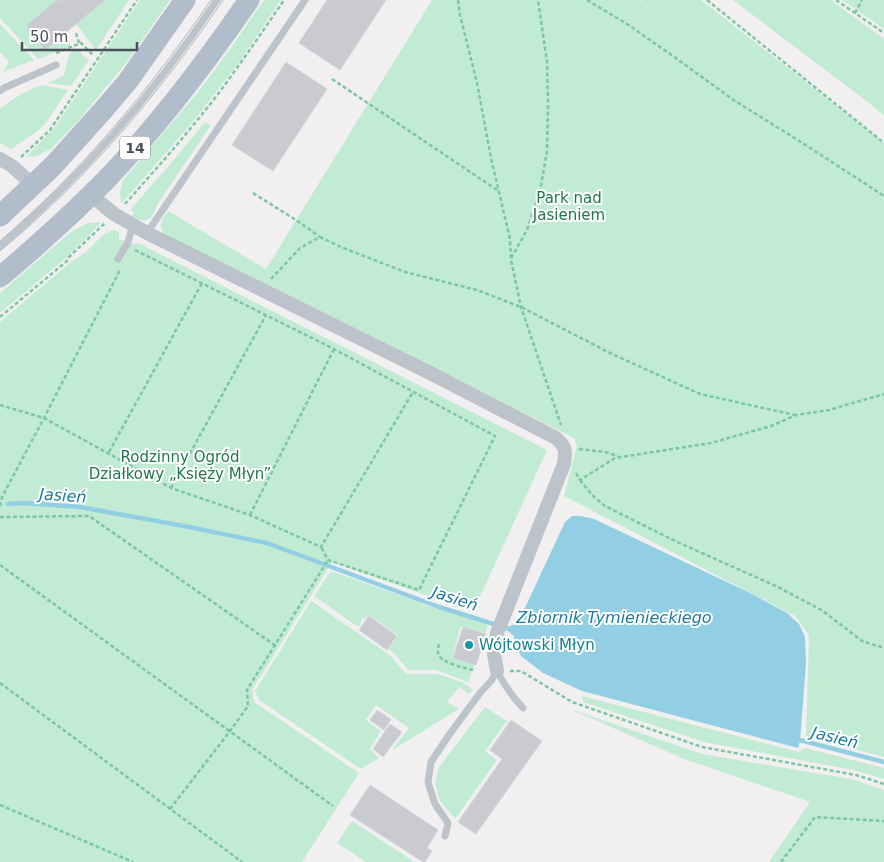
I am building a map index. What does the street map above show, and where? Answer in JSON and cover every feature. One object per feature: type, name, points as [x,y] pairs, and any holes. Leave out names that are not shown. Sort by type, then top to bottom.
[{"type":"main road","points":[[0,216],[88,128],[120,91],[185,0]]},
{"type":"main road","name":"14","points":[[0,277],[91,195],[134,148],[212,54],[249,0]]},
{"type":"street","points":[[6,162],[33,185]]},
{"type":"street","points":[[91,195],[114,214],[147,233],[430,373],[556,438],[562,443],[566,452],[564,464],[497,633],[494,654],[497,670]]},
{"type":"lane","points":[[0,246],[60,192],[122,126],[166,71],[217,0]]},
{"type":"lane","points":[[147,233],[305,0]]},
{"type":"lane","points":[[0,91],[56,65]]},
{"type":"lane","points":[[118,259],[129,245],[133,225]]},
{"type":"lane","points":[[497,670],[502,681],[523,708]]},
{"type":"lane","points":[[445,836],[448,823],[435,804],[428,782],[431,762],[480,692],[491,681],[497,670]]},
{"type":"path","points":[[6,162],[50,130],[137,0]]},
{"type":"path","points":[[122,206],[204,112],[284,0]]},
{"type":"path","points":[[458,0],[510,239],[511,260],[521,307],[564,432],[566,452],[580,480],[592,495],[606,506],[675,541],[778,587],[823,611],[862,641],[884,648]]},
{"type":"path","points":[[511,260],[527,230],[540,191],[547,151],[548,105],[546,62],[538,0]]},
{"type":"path","points":[[587,0],[627,24],[735,101],[884,196]]},
{"type":"path","points":[[708,0],[884,143]]},
{"type":"path","points":[[836,0],[884,33]]},
{"type":"path","points":[[855,13],[862,0]]},
{"type":"path","points":[[76,33],[79,43]]},
{"type":"path","points":[[332,79],[498,190]]},
{"type":"path","points":[[253,193],[320,237],[341,247],[406,272],[477,290],[521,307],[610,353],[700,394],[796,416]]},
{"type":"path","points":[[0,317],[67,261],[106,222]]},
{"type":"path","points":[[261,289],[300,248],[320,237]]},
{"type":"path","points":[[0,405],[44,418],[171,488],[250,515],[321,546],[328,560],[419,590],[495,436],[334,349],[129,245],[44,418],[2,497],[0,506]]},
{"type":"path","points":[[108,453],[202,282]]},
{"type":"path","points":[[171,488],[266,315]]},
{"type":"path","points":[[250,515],[334,349]]},
{"type":"path","points":[[321,546],[414,392]]},
{"type":"path","points":[[580,480],[615,458],[711,443],[771,426],[796,416],[829,410],[884,394]]},
{"type":"path","points":[[566,452],[605,452],[620,457]]},
{"type":"path","points":[[0,517],[89,516],[276,646]]},
{"type":"path","points":[[170,809],[248,706],[247,690],[328,560]]},
{"type":"path","points":[[0,565],[333,806]]},
{"type":"path","points":[[438,644],[438,651],[444,660],[475,670]]},
{"type":"path","points":[[497,670],[521,671],[572,702],[702,747],[856,775],[884,784]]},
{"type":"path","points":[[0,684],[242,862]]},
{"type":"path","points":[[0,805],[133,862]]},
{"type":"path","points":[[782,862],[815,817],[884,821]]},
{"type":"green space","points":[[0,0],[57,0],[45,50],[64,34],[70,41],[70,46],[39,59],[37,58],[0,18]]},
{"type":"green space","points":[[93,0],[129,0],[96,50],[76,24],[98,6]]},
{"type":"green space","points":[[140,0],[170,0],[127,62],[78,121],[51,149],[36,156],[26,157],[55,127]]},
{"type":"green space","points":[[264,0],[281,0],[237,65],[196,118],[122,203],[120,192],[123,180],[198,92]]},
{"type":"green space","name":"Park nad Jasieniem","points":[[432,0],[640,0],[650,8],[641,0],[701,0],[884,143],[884,757],[806,737],[809,635],[795,616],[564,496],[577,446],[574,438],[165,235],[161,229],[161,223],[168,211],[266,269]]},
{"type":"green space","points":[[733,0],[831,0],[884,39],[884,115],[865,100]]},
{"type":"green space","points":[[842,0],[884,0],[884,29]]},
{"type":"green space","points":[[0,24],[34,60],[3,72],[9,62],[0,52]]},
{"type":"green space","points":[[77,48],[89,60],[71,86],[48,83],[64,75],[69,54]]},
{"type":"green space","points":[[42,85],[68,90],[45,124],[36,132],[11,149],[0,143],[0,109],[20,95]]},
{"type":"green space","points":[[205,122],[211,125],[157,205],[151,217],[148,220],[141,220],[131,216],[134,213],[131,210],[133,206]]},
{"type":"green space","points":[[102,222],[67,257],[0,313],[0,293],[72,231],[89,223]]},
{"type":"green space","name":"Rodzinny Ogród Działkowy „Księży Młyn”","points":[[115,230],[119,233],[119,239],[134,244],[138,243],[547,450],[473,612],[332,562],[252,690],[254,702],[359,773],[302,862],[0,862],[0,322],[71,262],[86,252],[103,235]]},
{"type":"green space","points":[[331,571],[422,603],[421,605],[488,624],[485,633],[461,626],[452,658],[474,665],[468,683],[436,670],[408,670],[389,649],[398,635],[369,615],[364,620],[362,615],[360,626],[357,626],[314,596]]},
{"type":"green space","points":[[311,601],[391,656],[406,674],[438,674],[464,683],[473,690],[469,694],[459,687],[447,702],[459,709],[391,751],[409,728],[376,705],[366,720],[381,731],[370,749],[379,758],[361,769],[259,700],[255,691]]},
{"type":"green space","points":[[582,696],[799,752],[805,748],[884,768],[884,779],[853,770],[704,742],[583,702]]},
{"type":"green space","points":[[485,707],[507,721],[485,751],[497,760],[455,819],[440,801],[435,783],[439,767]]},
{"type":"green space","points":[[570,709],[702,754],[851,779],[884,790],[884,862],[769,862],[810,802],[684,759]]},
{"type":"green space","points":[[352,821],[413,861],[366,862],[337,843]]},
{"type":"water","name":"Zbiornik Tymienieckiego","points":[[572,516],[594,519],[750,593],[787,613],[799,624],[805,637],[806,663],[798,748],[582,691],[543,673],[521,656],[514,642],[514,636],[508,631],[510,626],[518,623],[565,522]]},
{"type":"building","points":[[57,0],[105,0],[45,50],[26,26]]},
{"type":"building","points":[[327,0],[386,0],[340,70],[299,43]]},
{"type":"building","points":[[286,62],[327,89],[273,171],[232,145]]},
{"type":"building","points":[[369,616],[397,636],[387,650],[359,630]]},
{"type":"building","points":[[463,627],[486,634],[476,665],[453,658]]},
{"type":"building","points":[[377,710],[391,719],[384,730],[370,720]]},
{"type":"building","points":[[511,720],[542,741],[476,834],[458,822],[502,759],[490,750]]},
{"type":"building","points":[[390,724],[402,732],[383,757],[373,749]]},
{"type":"building","points":[[370,785],[438,830],[427,848],[432,851],[425,862],[350,815]]},
{"type":"waterway","name":"Jasień","points":[[8,504],[23,503],[80,507],[267,543],[439,607],[513,630]]},
{"type":"waterway","name":"Jasień","points":[[796,739],[884,762]]},
{"type":"tram line","points":[[0,241],[59,186],[113,128],[164,65],[211,0]]},
{"type":"tram line","points":[[0,251],[63,194],[120,133],[174,68],[223,0]]},
{"type":"place","name":"Wójtowski Młyn","points":[[469,645]]}]
